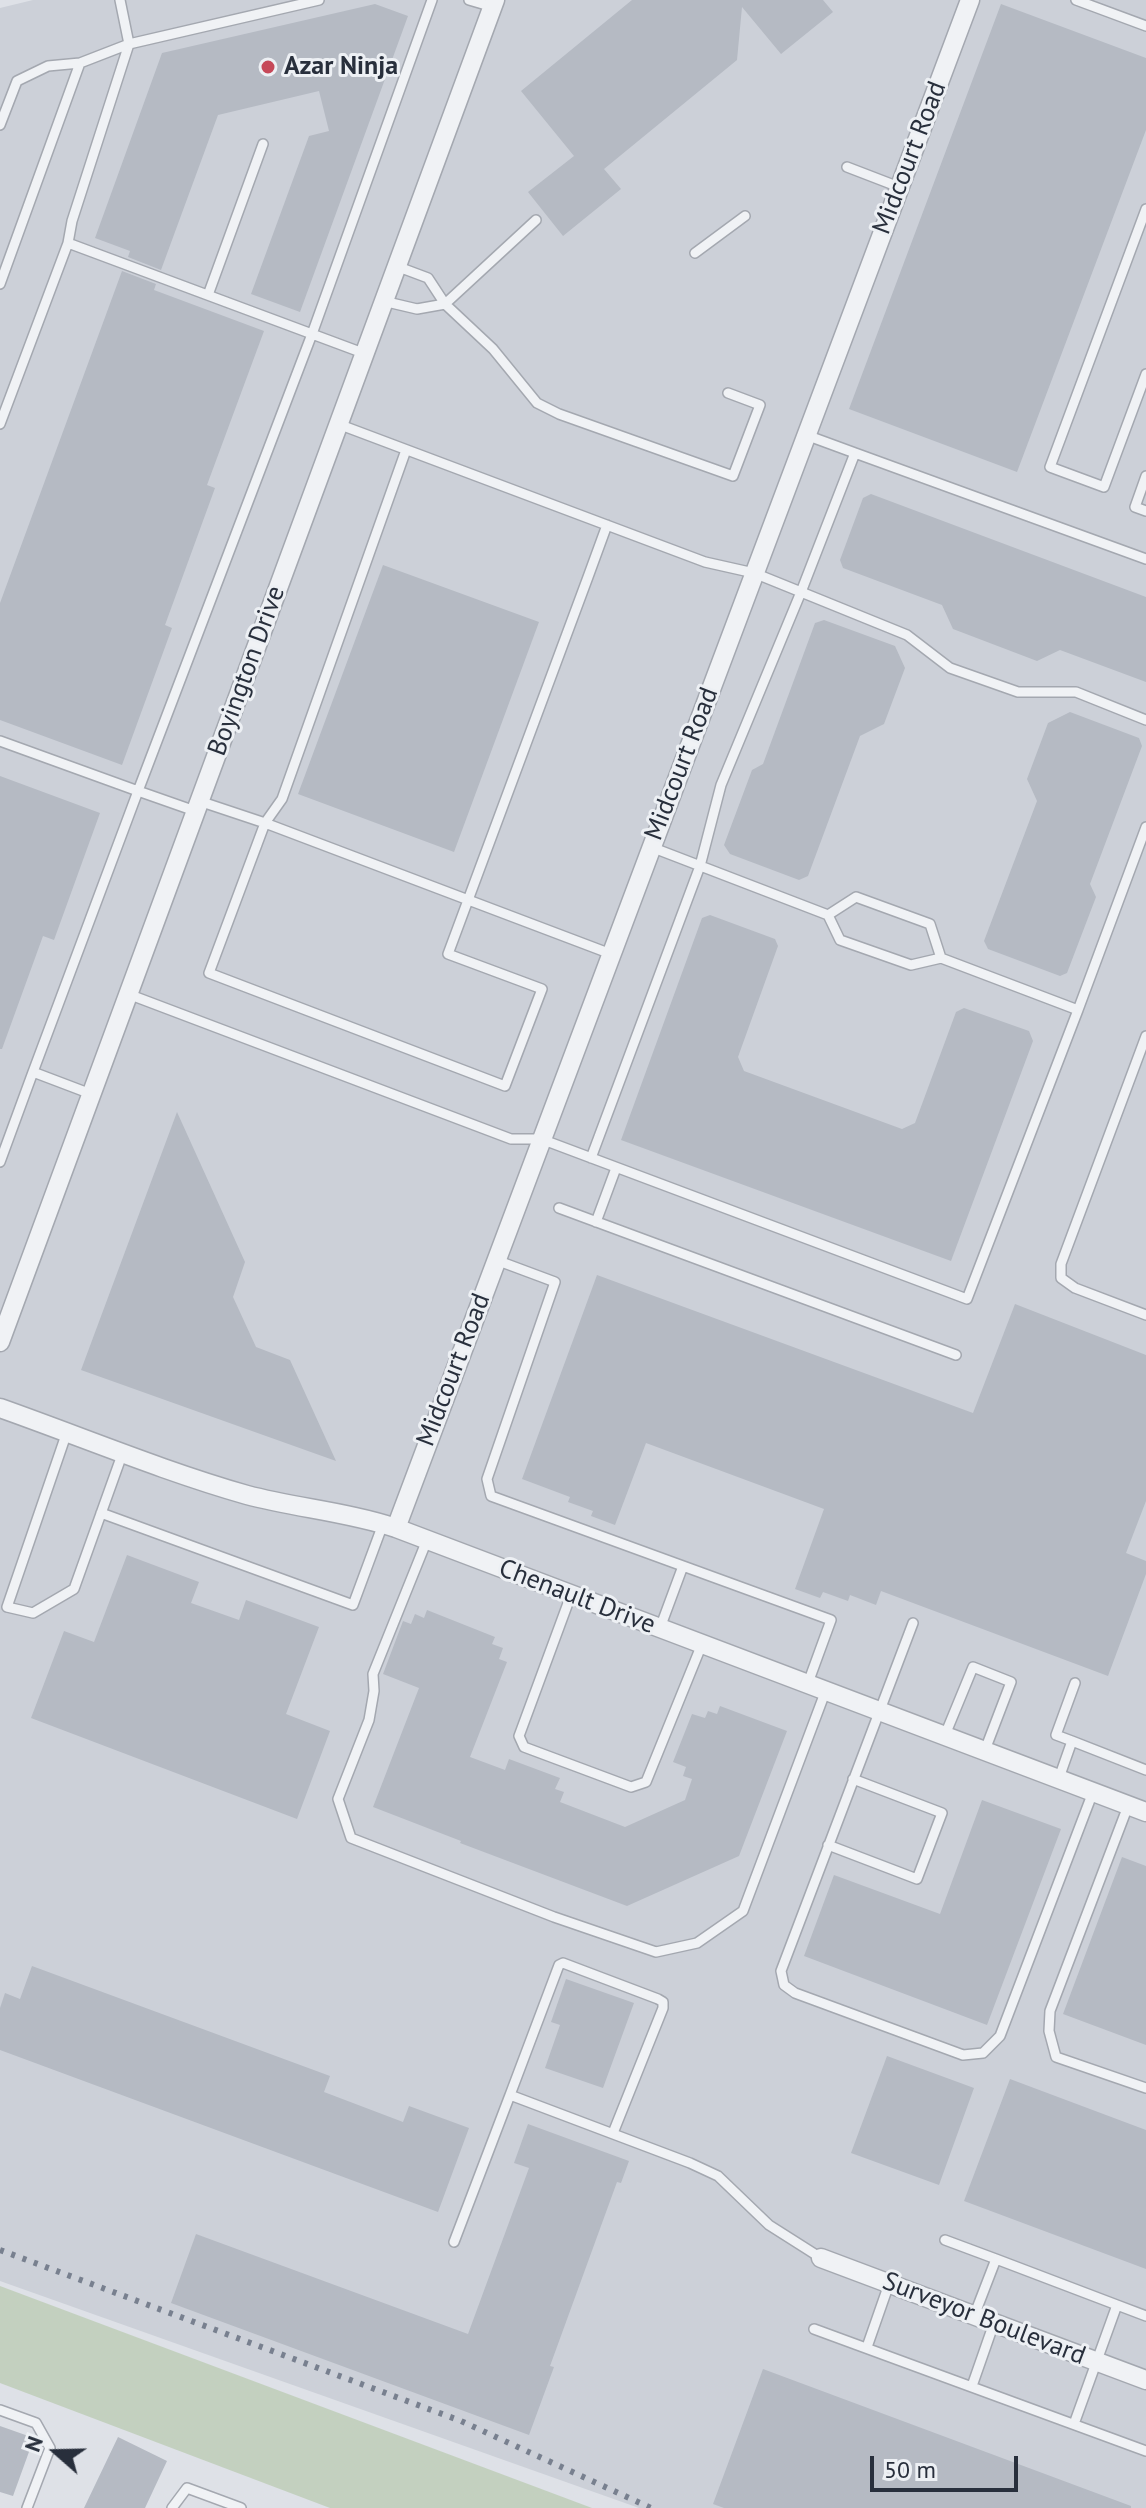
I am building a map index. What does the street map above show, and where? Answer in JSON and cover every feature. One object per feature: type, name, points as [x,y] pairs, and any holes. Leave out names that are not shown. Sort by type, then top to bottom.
[{"type":"street","name":"Midcourt Road","points":[[390,1526],[496,1260],[970,0]]},
{"type":"street","name":"Boyington Drive","points":[[0,1342],[494,4]]},
{"type":"street","name":"Chenault Drive","points":[[3,1412],[200,1481],[251,1496],[390,1526],[1137,1809]]},
{"type":"street","name":"Surveyor Boulevard","points":[[821,2258],[1146,2380]]},
{"type":"lane","points":[[0,424],[68,243],[72,221],[129,44],[120,0]]},
{"type":"lane","points":[[0,125],[17,81],[48,66],[80,63],[129,44],[319,0]]},
{"type":"lane","points":[[0,1162],[312,334],[432,0]]},
{"type":"lane","points":[[469,0],[494,4]]},
{"type":"lane","points":[[1076,0],[1146,26]]},
{"type":"lane","points":[[0,284],[80,63]]},
{"type":"lane","points":[[208,295],[263,144]]},
{"type":"lane","points":[[847,167],[899,187]]},
{"type":"lane","points":[[1146,209],[1050,467],[1104,487],[1146,374]]},
{"type":"lane","points":[[695,253],[745,216]]},
{"type":"lane","points":[[383,301],[417,309],[445,304],[536,220]]},
{"type":"lane","points":[[68,243],[363,353]]},
{"type":"lane","points":[[396,266],[428,278],[445,304],[493,349],[537,403],[559,414],[733,476],[760,405],[728,393]]},
{"type":"lane","points":[[337,424],[705,562],[754,573],[907,635],[950,668],[1018,692],[1076,692],[1146,720]]},
{"type":"lane","points":[[806,435],[1146,559]]},
{"type":"lane","points":[[406,450],[282,799],[265,823],[209,973],[505,1086],[542,989],[448,954],[607,525]]},
{"type":"lane","points":[[591,1158],[700,866],[721,785],[855,453]]},
{"type":"lane","points":[[1146,476],[1135,507],[1146,511]]},
{"type":"lane","points":[[0,741],[138,791],[265,823],[611,954]]},
{"type":"lane","points":[[128,994],[511,1139],[541,1139],[967,1299],[1146,827]]},
{"type":"lane","points":[[651,847],[828,915],[840,940],[911,965],[941,958],[1078,1010]]},
{"type":"lane","points":[[828,915],[856,897],[930,924],[941,958]]},
{"type":"lane","points":[[1146,1036],[1061,1264],[1061,1278],[1075,1288],[1146,1315]]},
{"type":"lane","points":[[33,1072],[91,1094]]},
{"type":"lane","points":[[596,1222],[616,1168]]},
{"type":"lane","points":[[559,1208],[956,1355]]},
{"type":"lane","points":[[496,1260],[555,1282],[487,1479],[491,1496],[831,1620],[808,1683]]},
{"type":"lane","points":[[67,1432],[7,1607],[33,1613],[74,1589],[123,1452]]},
{"type":"lane","points":[[101,1513],[353,1605],[390,1526]]},
{"type":"lane","points":[[427,1540],[373,1674],[374,1691],[369,1720],[338,1799],[343,1818],[351,1838],[554,1917],[656,1952],[697,1943],[743,1911],[826,1690]]},
{"type":"lane","points":[[660,1628],[683,1566]]},
{"type":"lane","points":[[571,1595],[519,1736],[524,1747],[631,1787],[646,1782],[702,1644]]},
{"type":"lane","points":[[913,1623],[781,1971],[784,1985],[795,1993],[963,2055],[983,2053],[1000,2036],[1093,1792]]},
{"type":"lane","points":[[945,1735],[973,1667],[1011,1682],[985,1750]]},
{"type":"lane","points":[[1075,1683],[1056,1735],[1146,1770]]},
{"type":"lane","points":[[1059,1778],[1072,1741]]},
{"type":"lane","points":[[828,1845],[917,1879],[942,1813],[853,1779]]},
{"type":"lane","points":[[1137,1809],[1050,2011],[1049,2031],[1056,2057],[1146,2088]]},
{"type":"lane","points":[[454,2242],[559,1965],[563,1963],[663,2002],[613,2133]]},
{"type":"lane","points":[[510,2095],[718,2176],[769,2225],[821,2258]]},
{"type":"lane","points":[[945,2240],[1146,2316]]},
{"type":"lane","points":[[974,2316],[996,2259]]},
{"type":"lane","points":[[867,2347],[889,2284]]},
{"type":"lane","points":[[1074,2424],[1117,2305]]},
{"type":"lane","points":[[972,2386],[994,2323]]},
{"type":"lane","points":[[814,2329],[1146,2451]]},
{"type":"lane","points":[[0,2410],[36,2423],[50,2448],[27,2508]]},
{"type":"lane","points":[[172,2508],[187,2488],[241,2508]]},
{"type":"shaded area","points":[[33,0],[1146,0],[1146,2508],[639,2508],[0,2281],[0,8]]},
{"type":"green space","points":[[0,2286],[592,2508],[330,2508],[0,2383]]},
{"type":"building","points":[[632,0],[823,0],[833,12],[781,54],[742,7],[737,60],[604,169],[621,189],[563,236],[528,192],[574,156],[521,91]]},
{"type":"building","points":[[375,4],[408,16],[300,312],[251,294],[309,136],[329,131],[319,91],[218,115],[161,270],[128,257],[130,251],[95,238],[162,53]]},
{"type":"building","points":[[1001,4],[1146,58],[1146,130],[1017,472],[849,409]]},
{"type":"building","points":[[122,271],[156,284],[154,290],[264,331],[207,485],[215,488],[165,625],[172,628],[122,765],[0,720],[0,603]]},
{"type":"building","points":[[871,494],[1146,597],[1146,682],[1060,650],[1037,661],[953,629],[942,605],[843,568],[840,560],[863,498]]},
{"type":"building","points":[[383,565],[539,622],[454,852],[298,794]]},
{"type":"building","points":[[824,620],[895,646],[905,668],[884,724],[860,736],[808,876],[799,880],[730,854],[724,845],[752,770],[763,764],[815,623]]},
{"type":"building","points":[[1070,712],[1139,738],[1142,746],[1090,884],[1096,897],[1067,973],[1060,976],[988,949],[984,941],[1037,801],[1027,779],[1048,723]]},
{"type":"building","points":[[0,776],[100,813],[54,940],[43,936],[2,1049],[0,1049]]},
{"type":"building","points":[[710,915],[775,939],[778,946],[738,1057],[744,1071],[902,1129],[915,1123],[956,1012],[964,1008],[1029,1031],[1033,1041],[951,1261],[621,1140],[702,918]]},
{"type":"building","points":[[177,1112],[245,1262],[233,1297],[256,1347],[290,1360],[336,1461],[81,1370]]},
{"type":"building","points":[[597,1275],[973,1413],[1015,1304],[1146,1355],[1146,1501],[1126,1553],[1146,1561],[1146,1574],[1108,1676],[881,1591],[876,1605],[850,1595],[848,1601],[823,1592],[820,1598],[795,1589],[824,1509],[646,1443],[615,1525],[591,1516],[593,1511],[568,1502],[570,1497],[522,1479]]},
{"type":"building","points":[[127,1555],[199,1582],[191,1603],[239,1620],[246,1600],[319,1627],[286,1714],[330,1731],[297,1819],[31,1718],[64,1631],[94,1642]]},
{"type":"building","points":[[427,1610],[495,1637],[492,1644],[503,1648],[499,1659],[507,1662],[470,1757],[505,1770],[509,1759],[560,1778],[555,1789],[564,1792],[560,1802],[625,1827],[685,1800],[692,1779],[683,1776],[686,1767],[673,1762],[692,1714],[705,1718],[708,1711],[717,1714],[720,1706],[787,1731],[739,1856],[627,1906],[373,1807],[419,1688],[383,1674],[403,1621],[411,1624],[415,1614],[424,1618]]},
{"type":"building","points":[[982,1800],[1061,1829],[987,2025],[804,1956],[834,1875],[940,1914]]},
{"type":"building","points":[[1122,1857],[1146,1866],[1146,2045],[1063,2014]]},
{"type":"building","points":[[32,1966],[330,2076],[324,2092],[403,2122],[409,2106],[469,2128],[438,2212],[0,2050],[0,2008],[5,1993],[20,1999]]},
{"type":"building","points":[[566,1979],[634,2003],[603,2088],[545,2068],[560,2025],[551,2022]]},
{"type":"building","points":[[887,2056],[974,2088],[939,2185],[851,2153]]},
{"type":"building","points":[[1010,2079],[1146,2130],[1146,2269],[964,2201]]},
{"type":"building","points":[[528,2124],[629,2161],[621,2183],[617,2182],[550,2366],[554,2367],[529,2435],[171,2303],[196,2234],[468,2334],[529,2168],[514,2163]]},
{"type":"building","points":[[763,2369],[1131,2508],[724,2508],[713,2504]]},
{"type":"building","points":[[0,2426],[34,2438],[13,2496],[0,2492]]},
{"type":"building","points":[[118,2437],[167,2461],[145,2508],[84,2508]]},
{"type":"railway","points":[[0,2250],[461,2421],[651,2508]]},
{"type":"place","name":"Azar Ninja","points":[[268,67]]}]
